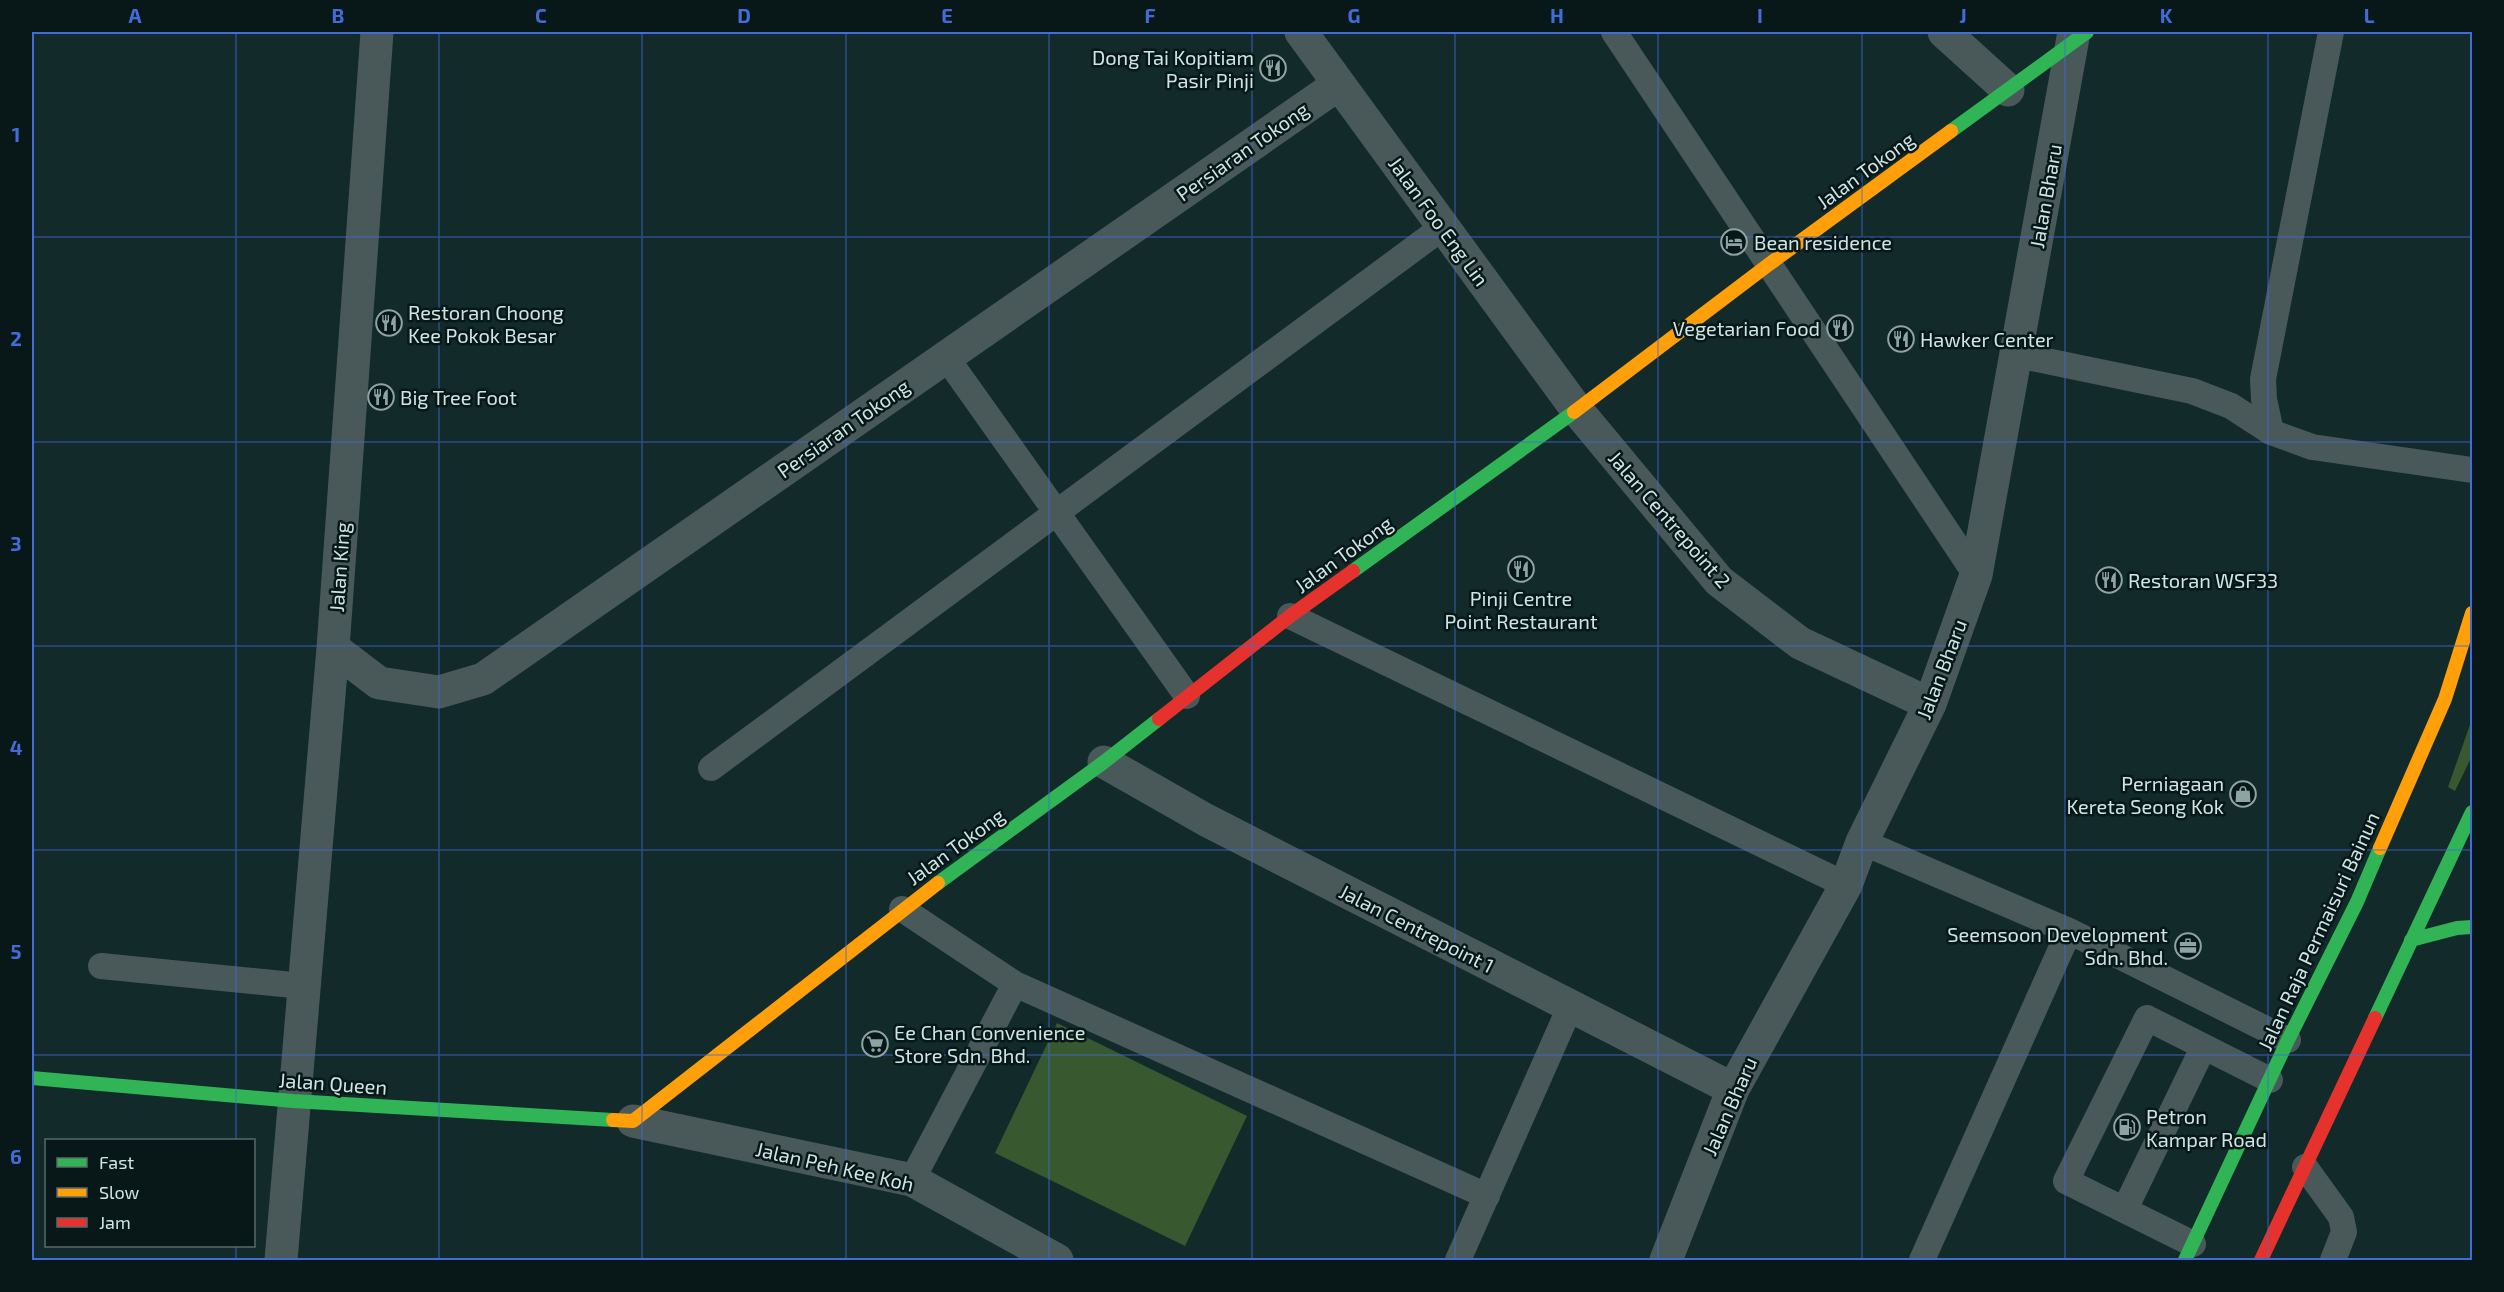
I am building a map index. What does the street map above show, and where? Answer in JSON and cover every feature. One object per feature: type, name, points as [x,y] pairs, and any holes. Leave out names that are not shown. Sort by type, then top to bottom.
[{"type":"main road","name":"Jalan Tokong","points":[[633,1121],[902,909],[1104,762],[1290,616],[1577,410],[1768,265],[2008,90],[2078,35]]},
{"type":"main road","name":"Jalan Raja Permaisuri Bainun","points":[[2189,1252],[2288,1040],[2357,902],[2445,699],[2472,613]]},
{"type":"main road","points":[[2261,1260],[2472,812]]},
{"type":"main road","points":[[2411,940],[2457,928],[2472,927]]},
{"type":"main road","name":"Jalan Queen","points":[[32,1078],[293,1101],[633,1121]]},
{"type":"street","name":"Jalan King","points":[[281,1260],[333,648],[376,32]]},
{"type":"street","name":"Jalan Foo Eng Lin","points":[[1301,32],[1577,410]]},
{"type":"street","points":[[1944,32],[2008,90]]},
{"type":"street","name":"Jalan Bharu","points":[[1666,1260],[1733,1089],[1846,885],[1862,842],[1930,704],[1976,575],[2078,35]]},
{"type":"street","name":"Persiaran Tokong","points":[[333,648],[379,683],[439,692],[483,679],[1339,84]]},
{"type":"street","name":"Jalan Centrepoint 2","points":[[1577,410],[1719,581],[1800,643],[1930,704]]},
{"type":"street","name":"Jalan Centrepoint 1","points":[[1104,762],[1206,820],[1733,1089]]},
{"type":"street","name":"Jalan Peh Kee Koh","points":[[633,1121],[912,1180],[1057,1260]]},
{"type":"lane","points":[[1614,32],[1976,575]]},
{"type":"lane","points":[[2271,432],[2264,399],[2264,379],[2331,32]]},
{"type":"lane","points":[[711,768],[1443,227]]},
{"type":"lane","points":[[2017,355],[2192,391],[2231,406],[2271,432],[2312,447],[2472,470]]},
{"type":"lane","points":[[945,357],[1187,696]]},
{"type":"lane","points":[[1290,616],[1846,885]]},
{"type":"lane","points":[[1862,842],[2069,932],[2288,1040]]},
{"type":"lane","points":[[902,909],[1015,984],[1487,1196]]},
{"type":"lane","points":[[1922,1260],[2069,932]]},
{"type":"lane","points":[[101,966],[303,986]]},
{"type":"lane","points":[[912,1180],[1015,984]]},
{"type":"lane","points":[[1458,1260],[1570,1007]]},
{"type":"lane","points":[[2189,1252],[2125,1209],[2066,1181],[2147,1018],[2270,1080]]},
{"type":"lane","points":[[2125,1209],[2203,1048]]},
{"type":"lane","points":[[2305,1167],[2341,1217],[2344,1232],[2333,1260]]},
{"type":"green space","points":[[2472,719],[2472,756],[2455,791],[2448,787]]},
{"type":"green space","points":[[1057,1023],[1247,1116],[1185,1246],[995,1153]]},
{"type":"traffic: fast","points":[[1951,131],[2087,32]]},
{"type":"traffic: fast","points":[[1353,571],[1574,412]]},
{"type":"traffic: fast","points":[[938,883],[1159,719]]},
{"type":"traffic: fast","points":[[2375,1018],[2472,812]]},
{"type":"traffic: fast","points":[[2185,1260],[2288,1040],[2357,902],[2380,848]]},
{"type":"traffic: fast","points":[[2411,940],[2457,928],[2472,927]]},
{"type":"traffic: fast","points":[[32,1078],[293,1101],[613,1120]]},
{"type":"traffic: slow","points":[[1574,412],[1768,265],[1951,131]]},
{"type":"traffic: slow","points":[[2380,848],[2445,699],[2472,613]]},
{"type":"traffic: slow","points":[[613,1120],[633,1121],[938,883]]},
{"type":"traffic: jam","points":[[1159,719],[1290,616],[1353,571]]},
{"type":"traffic: jam","points":[[2261,1260],[2375,1018]]},
{"type":"place","name":"Dong Tai Kopitiam Pasir Pinji","points":[[1273,68]]},
{"type":"place","name":"Bean residence","points":[[1734,242]]},
{"type":"place","name":"Restoran Choong Kee Pokok Besar","points":[[389,323]]},
{"type":"place","name":"Vegetarian Food","points":[[1840,328]]},
{"type":"place","name":"Hawker Center","points":[[1901,339]]},
{"type":"place","name":"Big Tree Foot","points":[[381,397]]},
{"type":"place","name":"Pinji Centre Point Restaurant","points":[[1521,569]]},
{"type":"place","name":"Restoran WSF33","points":[[2109,580]]},
{"type":"place","name":"Perniagaan Kereta Seong Kok","points":[[2243,794]]},
{"type":"place","name":"Seemsoon Development Sdn. Bhd.","points":[[2188,946]]},
{"type":"place","name":"Ee Chan Convenience Store Sdn. Bhd.","points":[[875,1044]]},
{"type":"place","name":"Petron Kampar Road","points":[[2127,1127]]}]
